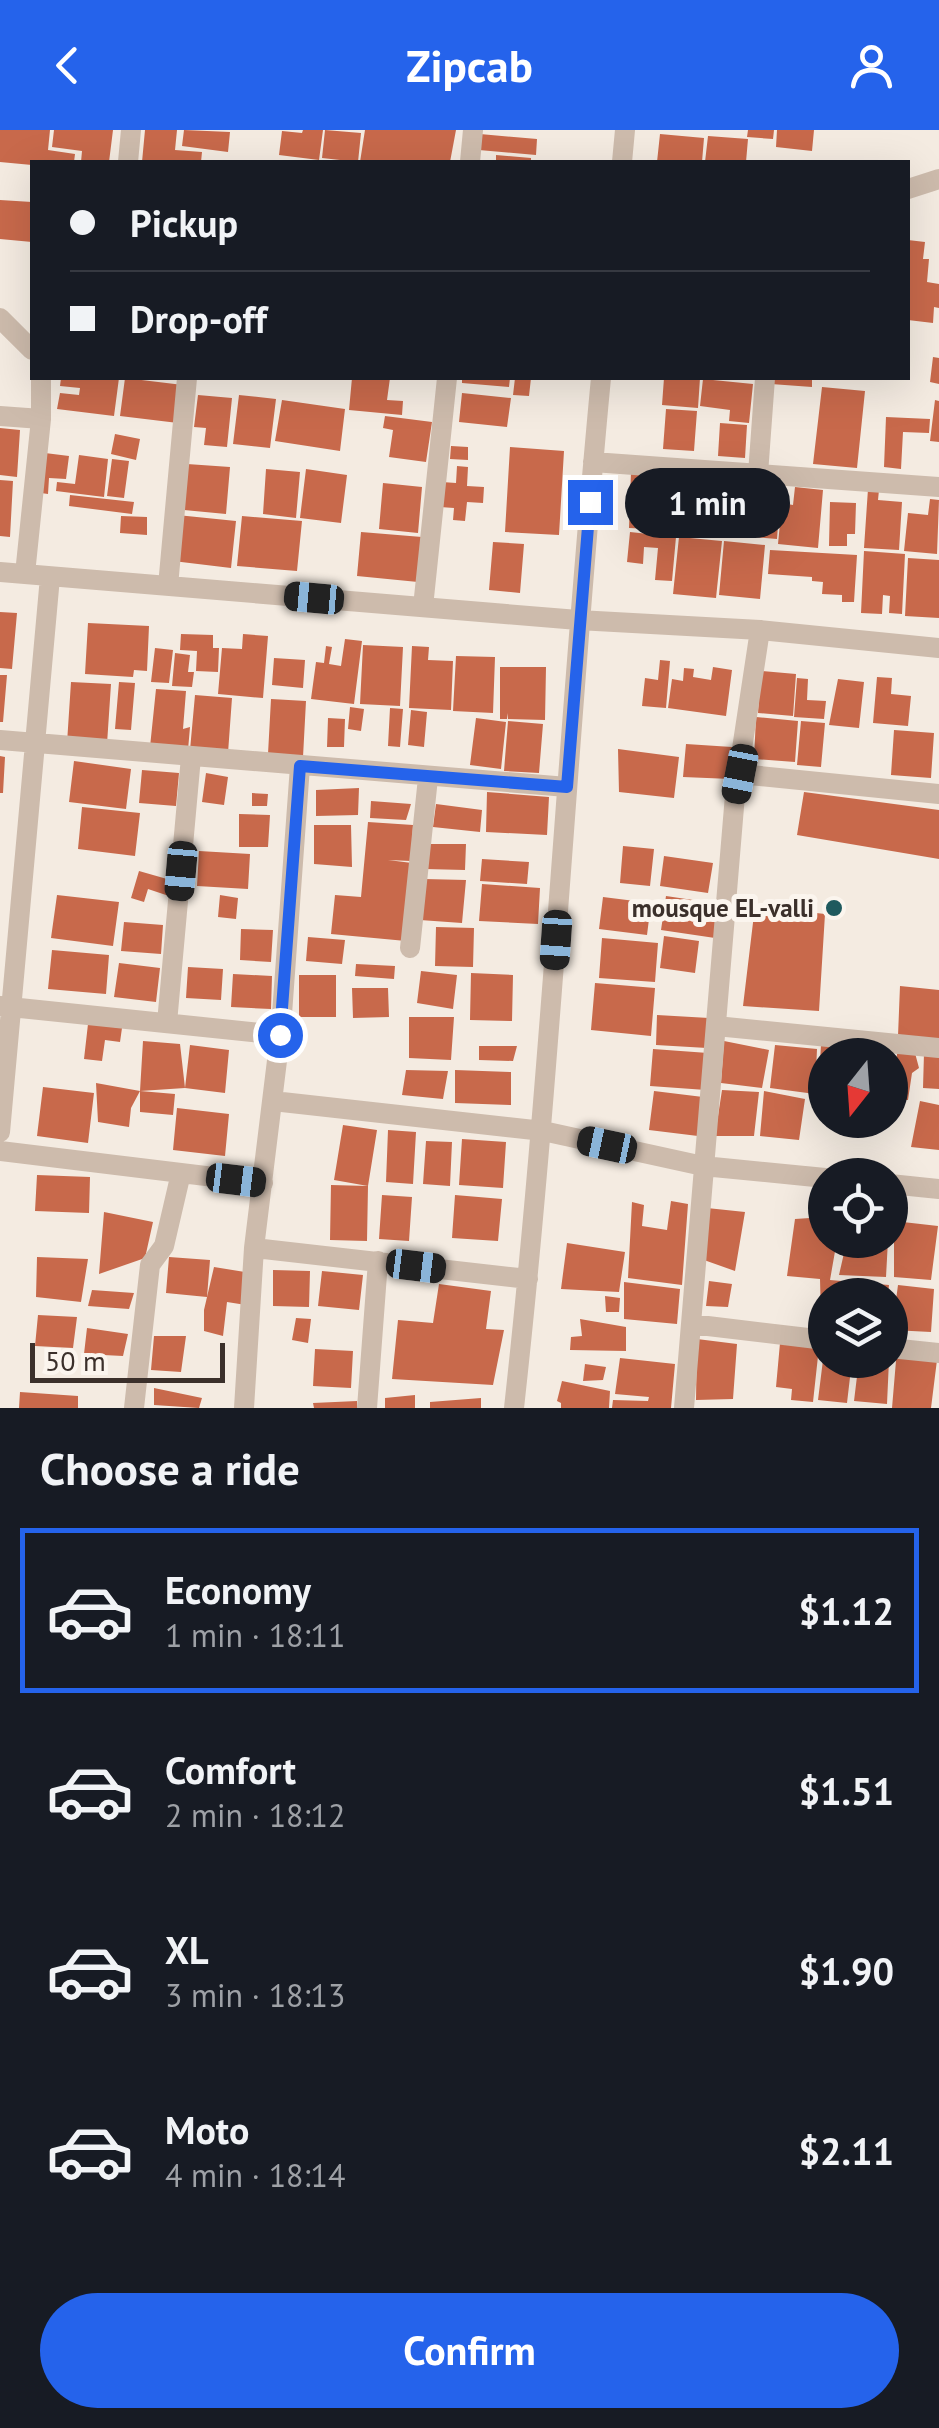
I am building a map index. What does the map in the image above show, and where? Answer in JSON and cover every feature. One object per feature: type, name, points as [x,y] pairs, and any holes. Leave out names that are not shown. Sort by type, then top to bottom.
[{"type":"street","points":[[128,160],[131,130]]},
{"type":"street","points":[[470,160],[473,130]]},
{"type":"street","points":[[622,160],[625,130]]},
{"type":"street","points":[[910,188],[939,178]]},
{"type":"street","points":[[0,318],[30,348]]},
{"type":"street","points":[[26,574],[42,419],[41,380]]},
{"type":"street","points":[[168,586],[188,380]]},
{"type":"street","points":[[423,607],[447,380]]},
{"type":"street","points":[[514,1408],[543,1131],[578,620],[601,380]]},
{"type":"street","points":[[758,474],[765,380]]},
{"type":"street","points":[[0,416],[42,419]]},
{"type":"street","points":[[593,462],[939,487]]},
{"type":"street","points":[[0,572],[578,620],[760,630],[939,648]]},
{"type":"street","points":[[0,1132],[6,1007],[50,576]]},
{"type":"street","points":[[684,1408],[740,774],[760,630]]},
{"type":"street","points":[[0,740],[567,787]]},
{"type":"street","points":[[168,1024],[191,756]]},
{"type":"street","points":[[244,1408],[254,1248],[280,1035],[300,766]]},
{"type":"street","points":[[740,774],[939,794]]},
{"type":"street","points":[[410,948],[428,778]]},
{"type":"street","points":[[6,1007],[280,1035]]},
{"type":"street","points":[[716,1026],[939,1048]]},
{"type":"street","points":[[273,1101],[543,1131],[703,1166],[808,1176]]},
{"type":"street","points":[[0,1151],[263,1184]]},
{"type":"street","points":[[134,1408],[150,1264],[164,1246],[182,1173]]},
{"type":"street","points":[[908,1186],[939,1189]]},
{"type":"street","points":[[254,1248],[528,1279]]},
{"type":"street","points":[[367,1408],[378,1261]]},
{"type":"street","points":[[690,1324],[808,1338]]},
{"type":"street","points":[[908,1350],[939,1353]]},
{"type":"building","points":[[0,130],[50,130],[48,150],[75,154],[74,160],[30,160],[30,165],[0,162]]},
{"type":"building","points":[[54,130],[113,130],[109,160],[81,160],[82,151],[52,147]]},
{"type":"building","points":[[145,130],[177,130],[175,150],[202,152],[201,160],[142,160]]},
{"type":"building","points":[[184,130],[230,132],[228,152],[182,146]]},
{"type":"building","points":[[323,130],[319,160],[279,155],[282,131]]},
{"type":"building","points":[[325,130],[361,133],[358,160],[322,158]]},
{"type":"building","points":[[365,130],[456,130],[450,160],[360,160]]},
{"type":"building","points":[[748,130],[774,130],[773,139],[747,137]]},
{"type":"building","points":[[777,130],[814,130],[812,151],[776,147]]},
{"type":"building","points":[[480,134],[537,139],[536,155],[479,150]]},
{"type":"building","points":[[660,134],[704,138],[702,160],[657,160]]},
{"type":"building","points":[[708,136],[748,139],[746,160],[705,160]]},
{"type":"building","points":[[496,155],[531,158],[531,160],[496,160]]},
{"type":"building","points":[[0,200],[30,202],[30,242],[0,239]]},
{"type":"building","points":[[910,240],[925,242],[923,259],[929,259],[927,282],[939,284],[939,308],[934,307],[933,323],[910,320]]},
{"type":"building","points":[[933,357],[939,358],[939,384],[930,382]]},
{"type":"building","points":[[61,380],[119,380],[114,416],[57,409],[60,393],[79,395],[80,388],[60,386]]},
{"type":"building","points":[[125,380],[183,385],[178,423],[120,416]]},
{"type":"building","points":[[352,380],[390,380],[387,400],[403,401],[402,415],[349,410]]},
{"type":"building","points":[[462,380],[510,380],[509,387]]},
{"type":"building","points":[[515,380],[531,380],[529,396],[513,395]]},
{"type":"building","points":[[664,380],[700,380],[698,408],[662,405]]},
{"type":"building","points":[[703,380],[753,384],[749,423],[729,421],[730,410],[700,406]]},
{"type":"building","points":[[771,380],[812,380],[812,387],[771,384]]},
{"type":"building","points":[[822,387],[865,391],[857,468],[813,464]]},
{"type":"building","points":[[462,393],[511,398],[507,427],[459,422]]},
{"type":"building","points":[[198,395],[232,398],[227,447],[204,445],[206,428],[194,427]]},
{"type":"building","points":[[239,395],[276,399],[270,448],[233,444]]},
{"type":"building","points":[[282,400],[345,409],[340,451],[275,441]]},
{"type":"building","points":[[935,400],[939,401],[939,442],[930,441]]},
{"type":"building","points":[[666,409],[697,411],[694,451],[663,449]]},
{"type":"building","points":[[385,416],[432,422],[426,462],[389,457],[393,430],[383,428]]},
{"type":"building","points":[[886,417],[930,419],[929,433],[903,432],[901,469],[884,467]]},
{"type":"building","points":[[720,423],[747,425],[745,458],[718,456]]},
{"type":"building","points":[[0,428],[20,430],[17,477],[0,475]]},
{"type":"building","points":[[115,434],[140,439],[136,460],[111,454]]},
{"type":"building","points":[[451,446],[468,447],[468,460],[450,459]]},
{"type":"building","points":[[510,447],[564,451],[559,535],[505,532]]},
{"type":"building","points":[[45,453],[69,456],[66,479],[49,478],[48,494],[41,493]]},
{"type":"building","points":[[79,455],[108,459],[104,497],[56,491],[57,482],[75,484]]},
{"type":"building","points":[[112,459],[129,461],[124,498],[107,496]]},
{"type":"building","points":[[187,464],[230,467],[226,514],[184,510]]},
{"type":"building","points":[[457,466],[468,467],[467,486],[484,487],[483,503],[467,502],[465,521],[453,520],[454,508],[440,507],[442,482],[456,483]]},
{"type":"building","points":[[266,469],[300,472],[296,518],[263,514]]},
{"type":"building","points":[[306,469],[347,475],[341,523],[300,518]]},
{"type":"building","points":[[631,472],[672,473],[670,530],[629,528]]},
{"type":"building","points":[[697,478],[781,485],[777,539],[692,532]]},
{"type":"building","points":[[0,480],[13,481],[10,537],[0,536]]},
{"type":"building","points":[[383,483],[422,487],[418,533],[379,529]]},
{"type":"building","points":[[795,487],[823,490],[818,548],[778,544],[782,503],[793,505]]},
{"type":"building","points":[[868,489],[879,490],[878,500],[902,502],[899,550],[864,548]]},
{"type":"building","points":[[70,495],[134,502],[132,514],[69,506]]},
{"type":"building","points":[[930,499],[939,500],[937,554],[904,551],[908,513],[928,515]]},
{"type":"building","points":[[830,502],[856,503],[855,534],[847,534],[847,546],[829,546]]},
{"type":"building","points":[[177,515],[236,521],[231,568],[173,561]]},
{"type":"building","points":[[121,516],[147,517],[147,535],[120,533]]},
{"type":"building","points":[[242,516],[302,521],[297,571],[237,566]]},
{"type":"building","points":[[361,532],[422,537],[418,582],[357,576]]},
{"type":"building","points":[[630,532],[676,537],[672,581],[655,580],[658,548],[644,547],[643,564],[627,562]]},
{"type":"building","points":[[679,537],[722,541],[716,598],[673,594]]},
{"type":"building","points":[[724,541],[765,545],[760,599],[719,595]]},
{"type":"building","points":[[493,542],[524,544],[520,593],[489,590]]},
{"type":"building","points":[[770,550],[857,555],[854,602],[842,602],[842,595],[822,594],[823,582],[812,581],[812,577],[768,574]]},
{"type":"building","points":[[864,551],[905,554],[902,614],[889,613],[890,596],[883,595],[882,614],[861,613]]},
{"type":"building","points":[[908,558],[939,560],[939,618],[905,616]]},
{"type":"building","points":[[0,612],[17,613],[12,669],[0,668]]},
{"type":"building","points":[[88,623],[149,626],[147,671],[134,670],[133,677],[85,674]]},
{"type":"building","points":[[181,634],[213,635],[213,648],[219,648],[218,672],[196,671],[197,651],[180,650]]},
{"type":"building","points":[[243,634],[268,636],[263,698],[218,694],[222,648],[242,649]]},
{"type":"building","points":[[345,639],[362,641],[354,704],[311,699],[316,662],[324,663],[326,646],[332,647],[329,664],[341,666]]},
{"type":"building","points":[[363,645],[403,647],[400,706],[360,704]]},
{"type":"building","points":[[412,646],[429,647],[428,660],[453,661],[451,710],[409,708]]},
{"type":"building","points":[[155,648],[173,650],[169,683],[151,682]]},
{"type":"building","points":[[175,653],[190,655],[188,672],[194,672],[192,687],[172,686]]},
{"type":"building","points":[[456,656],[495,657],[493,713],[453,711]]},
{"type":"building","points":[[274,658],[305,660],[303,688],[272,685]]},
{"type":"building","points":[[660,660],[670,661],[666,708],[642,706],[645,678],[658,680]]},
{"type":"building","points":[[500,667],[546,667],[545,720],[508,719],[507,713],[507,719],[500,719]]},
{"type":"building","points":[[713,667],[732,670],[726,716],[668,708],[672,679],[683,681],[684,668],[694,669],[693,677],[711,680]]},
{"type":"building","points":[[761,671],[796,674],[793,716],[758,713]]},
{"type":"building","points":[[0,675],[7,675],[3,722],[0,722]]},
{"type":"building","points":[[877,677],[892,678],[891,694],[911,696],[908,726],[873,723]]},
{"type":"building","points":[[797,678],[808,679],[807,700],[826,701],[824,719],[794,717]]},
{"type":"building","points":[[838,679],[864,682],[859,728],[829,725]]},
{"type":"building","points":[[71,682],[111,684],[107,744],[67,743]]},
{"type":"building","points":[[119,682],[135,683],[131,730],[115,729]]},
{"type":"building","points":[[156,689],[186,691],[183,729],[190,727],[188,750],[150,747]]},
{"type":"building","points":[[195,695],[232,698],[228,753],[190,750]]},
{"type":"building","points":[[271,699],[306,701],[303,757],[268,754]]},
{"type":"building","points":[[350,707],[364,709],[361,731],[348,729]]},
{"type":"building","points":[[390,708],[403,709],[400,747],[388,746]]},
{"type":"building","points":[[411,710],[427,712],[424,747],[408,745]]},
{"type":"building","points":[[756,717],[798,721],[795,762],[754,759]]},
{"type":"building","points":[[328,718],[345,719],[344,747],[327,747]]},
{"type":"building","points":[[476,718],[506,722],[501,769],[470,765]]},
{"type":"building","points":[[508,721],[543,724],[539,773],[504,771]]},
{"type":"building","points":[[801,721],[825,723],[821,767],[797,765]]},
{"type":"building","points":[[894,730],[934,733],[931,778],[891,775]]},
{"type":"building","points":[[686,744],[732,747],[731,779],[683,777]]},
{"type":"building","points":[[618,749],[679,757],[674,798],[619,792]]},
{"type":"building","points":[[0,756],[5,757],[3,793],[0,793]]},
{"type":"building","points":[[74,761],[131,769],[126,809],[69,802]]},
{"type":"building","points":[[142,770],[179,773],[176,806],[139,803]]},
{"type":"building","points":[[206,773],[228,777],[224,805],[202,802]]},
{"type":"building","points":[[359,788],[358,815],[316,816],[316,790]]},
{"type":"building","points":[[487,792],[549,797],[547,835],[486,832]]},
{"type":"building","points":[[804,792],[939,810],[939,859],[797,835]]},
{"type":"building","points":[[252,793],[268,794],[267,806],[252,806]]},
{"type":"building","points":[[371,801],[411,804],[406,820],[370,818]]},
{"type":"building","points":[[436,804],[482,810],[480,832],[433,827]]},
{"type":"building","points":[[82,807],[140,813],[135,856],[78,849]]},
{"type":"building","points":[[239,814],[270,815],[268,847],[239,847]]},
{"type":"building","points":[[368,822],[413,825],[411,861],[388,860],[412,863],[406,941],[331,934],[335,895],[361,897]]},
{"type":"building","points":[[314,825],[351,825],[352,867],[314,864]]},
{"type":"building","points":[[425,844],[466,844],[465,870],[425,869]]},
{"type":"building","points":[[623,846],[654,849],[650,886],[620,883]]},
{"type":"building","points":[[199,851],[250,854],[248,889],[197,886]]},
{"type":"building","points":[[664,856],[713,863],[708,893],[660,886]]},
{"type":"building","points":[[482,859],[529,862],[527,884],[480,881]]},
{"type":"building","points":[[139,871],[174,881],[169,896],[148,889],[144,902],[131,898]]},
{"type":"building","points":[[424,879],[466,880],[462,923],[420,920]]},
{"type":"building","points":[[482,884],[540,888],[538,924],[479,921]]},
{"type":"building","points":[[57,895],[119,902],[113,946],[51,938]]},
{"type":"building","points":[[220,895],[238,898],[236,919],[218,917]]},
{"type":"building","points":[[666,896],[720,904],[715,938],[661,930]]},
{"type":"building","points":[[603,897],[651,903],[647,935],[599,929]]},
{"type":"building","points":[[755,906],[825,914],[819,1011],[743,1006]]},
{"type":"building","points":[[124,922],[163,925],[161,954],[121,951]]},
{"type":"building","points":[[436,927],[474,928],[473,967],[435,966]]},
{"type":"building","points":[[241,929],[273,930],[271,962],[240,960]]},
{"type":"building","points":[[664,936],[699,941],[695,973],[660,968]]},
{"type":"building","points":[[308,937],[345,940],[342,964],[306,961]]},
{"type":"building","points":[[602,938],[658,943],[655,982],[599,978]]},
{"type":"building","points":[[52,950],[109,955],[106,994],[48,989]]},
{"type":"building","points":[[119,963],[160,968],[156,1002],[114,997]]},
{"type":"building","points":[[356,964],[395,966],[394,979],[355,976]]},
{"type":"building","points":[[188,967],[223,969],[221,1000],[186,998]]},
{"type":"building","points":[[421,971],[457,975],[453,1009],[417,1003]]},
{"type":"building","points":[[471,973],[513,975],[512,1021],[470,1020]]},
{"type":"building","points":[[233,974],[272,976],[271,1009],[231,1007]]},
{"type":"building","points":[[299,975],[336,975],[336,1017],[299,1017]]},
{"type":"building","points":[[595,983],[655,988],[651,1036],[591,1030]]},
{"type":"building","points":[[900,986],[939,990],[939,1040],[898,1036]]},
{"type":"building","points":[[352,988],[388,988],[389,1017],[353,1018]]},
{"type":"building","points":[[657,1015],[709,1018],[707,1048],[656,1045]]},
{"type":"building","points":[[409,1017],[454,1017],[451,1060],[409,1058]]},
{"type":"building","points":[[88,1024],[122,1028],[120,1042],[105,1040],[102,1061],[84,1059]]},
{"type":"building","points":[[143,1041],[180,1044],[185,1088],[140,1091]]},
{"type":"building","points":[[724,1041],[769,1050],[762,1088],[721,1083]]},
{"type":"building","points":[[190,1045],[229,1050],[225,1093],[185,1088]]},
{"type":"building","points":[[775,1045],[808,1048],[808,1093],[770,1088]]},
{"type":"building","points":[[479,1046],[517,1046],[513,1061],[479,1060]]},
{"type":"building","points":[[653,1049],[708,1053],[706,1090],[650,1086]]},
{"type":"building","points":[[908,1053],[915,1053],[919,1068],[912,1073],[908,1100]]},
{"type":"building","points":[[924,1053],[939,1054],[939,1089],[923,1088]]},
{"type":"building","points":[[406,1070],[448,1071],[443,1099],[402,1095]]},
{"type":"building","points":[[455,1070],[511,1072],[511,1105],[455,1103]]},
{"type":"building","points":[[96,1083],[140,1091],[131,1108],[129,1127],[98,1122]]},
{"type":"building","points":[[43,1087],[94,1093],[88,1143],[37,1136]]},
{"type":"building","points":[[722,1090],[759,1092],[754,1136],[715,1136]]},
{"type":"building","points":[[140,1091],[175,1094],[173,1115],[140,1112]]},
{"type":"building","points":[[654,1091],[703,1097],[698,1136],[649,1130]]},
{"type":"building","points":[[764,1091],[805,1099],[799,1140],[760,1136]]},
{"type":"building","points":[[920,1101],[939,1105],[939,1150],[911,1147]]},
{"type":"building","points":[[177,1108],[229,1114],[225,1156],[173,1150]]},
{"type":"building","points":[[343,1125],[377,1130],[368,1186],[334,1180]]},
{"type":"building","points":[[388,1130],[416,1132],[413,1184],[386,1182]]},
{"type":"building","points":[[462,1139],[506,1142],[503,1188],[459,1185]]},
{"type":"building","points":[[426,1141],[452,1142],[450,1186],[423,1184]]},
{"type":"building","points":[[37,1175],[90,1177],[89,1213],[35,1211]]},
{"type":"building","points":[[331,1185],[368,1186],[367,1241],[330,1240]]},
{"type":"building","points":[[382,1195],[412,1197],[409,1241],[379,1239]]},
{"type":"building","points":[[455,1195],[502,1199],[498,1241],[452,1238]]},
{"type":"building","points":[[671,1201],[688,1204],[682,1285],[628,1278],[632,1202],[644,1205],[642,1226],[667,1230]]},
{"type":"building","points":[[707,1208],[745,1212],[735,1271],[704,1260]]},
{"type":"building","points":[[104,1212],[153,1222],[145,1258],[99,1274]]},
{"type":"building","points":[[808,1218],[808,1258],[834,1258],[830,1278],[787,1276],[795,1219]]},
{"type":"building","points":[[908,1223],[938,1226],[931,1280],[894,1277],[894,1258],[908,1258]]},
{"type":"building","points":[[567,1243],[625,1252],[619,1292],[561,1289]]},
{"type":"building","points":[[37,1257],[88,1259],[81,1302],[36,1297]]},
{"type":"building","points":[[169,1257],[210,1260],[207,1297],[166,1293]]},
{"type":"building","points":[[843,1258],[887,1258],[886,1277],[839,1275]]},
{"type":"building","points":[[214,1267],[251,1273],[246,1305],[227,1302],[223,1336],[204,1331],[204,1310]]},
{"type":"building","points":[[273,1270],[310,1271],[309,1307],[273,1306]]},
{"type":"building","points":[[322,1271],[363,1275],[359,1310],[318,1306]]},
{"type":"building","points":[[709,1281],[732,1284],[728,1307],[706,1306]]},
{"type":"building","points":[[624,1282],[680,1289],[677,1324],[624,1319]]},
{"type":"building","points":[[439,1284],[491,1291],[486,1329],[504,1330],[493,1385],[392,1379],[398,1320],[433,1323]]},
{"type":"building","points":[[908,1286],[934,1289],[931,1332],[908,1331]]},
{"type":"building","points":[[92,1290],[134,1293],[129,1309],[88,1306]]},
{"type":"building","points":[[605,1296],[620,1298],[619,1312],[606,1312]]},
{"type":"building","points":[[38,1315],[77,1317],[73,1348],[35,1346]]},
{"type":"building","points":[[296,1318],[311,1319],[308,1343],[292,1340]]},
{"type":"building","points":[[580,1319],[626,1327],[626,1351],[570,1350],[571,1337],[582,1336]]},
{"type":"building","points":[[87,1328],[128,1334],[123,1356],[84,1354]]},
{"type":"building","points":[[154,1336],[186,1336],[181,1372],[151,1370]]},
{"type":"building","points":[[697,1339],[737,1344],[733,1399],[696,1400]]},
{"type":"building","points":[[780,1343],[808,1346],[808,1378],[816,1378],[813,1402],[791,1400],[792,1389],[776,1387]]},
{"type":"building","points":[[315,1349],[353,1351],[351,1388],[313,1386]]},
{"type":"building","points":[[908,1352],[937,1360],[931,1408],[892,1408],[895,1378],[908,1378]]},
{"type":"building","points":[[620,1358],[675,1364],[671,1408],[612,1408],[613,1400],[648,1401],[649,1397],[615,1394]]},
{"type":"building","points":[[585,1364],[606,1367],[603,1380],[583,1381]]},
{"type":"building","points":[[821,1378],[850,1378],[847,1403],[818,1400]]},
{"type":"building","points":[[857,1378],[888,1378],[887,1404],[854,1401]]},
{"type":"building","points":[[562,1381],[610,1391],[609,1408],[561,1408],[557,1401]]},
{"type":"building","points":[[154,1388],[202,1398],[199,1408],[154,1405]]},
{"type":"building","points":[[20,1392],[78,1396],[78,1408],[19,1408]]},
{"type":"building","points":[[415,1395],[415,1408],[385,1408],[385,1398]]},
{"type":"building","points":[[481,1398],[481,1408],[430,1408],[430,1402]]},
{"type":"building","points":[[357,1401],[357,1408],[314,1408],[313,1403]]},
{"type":"place","name":"mousque EL-valli","points":[[834,908]]},
{"type":"route","points":[[280,1035],[300,766],[567,787],[590,502]]}]
